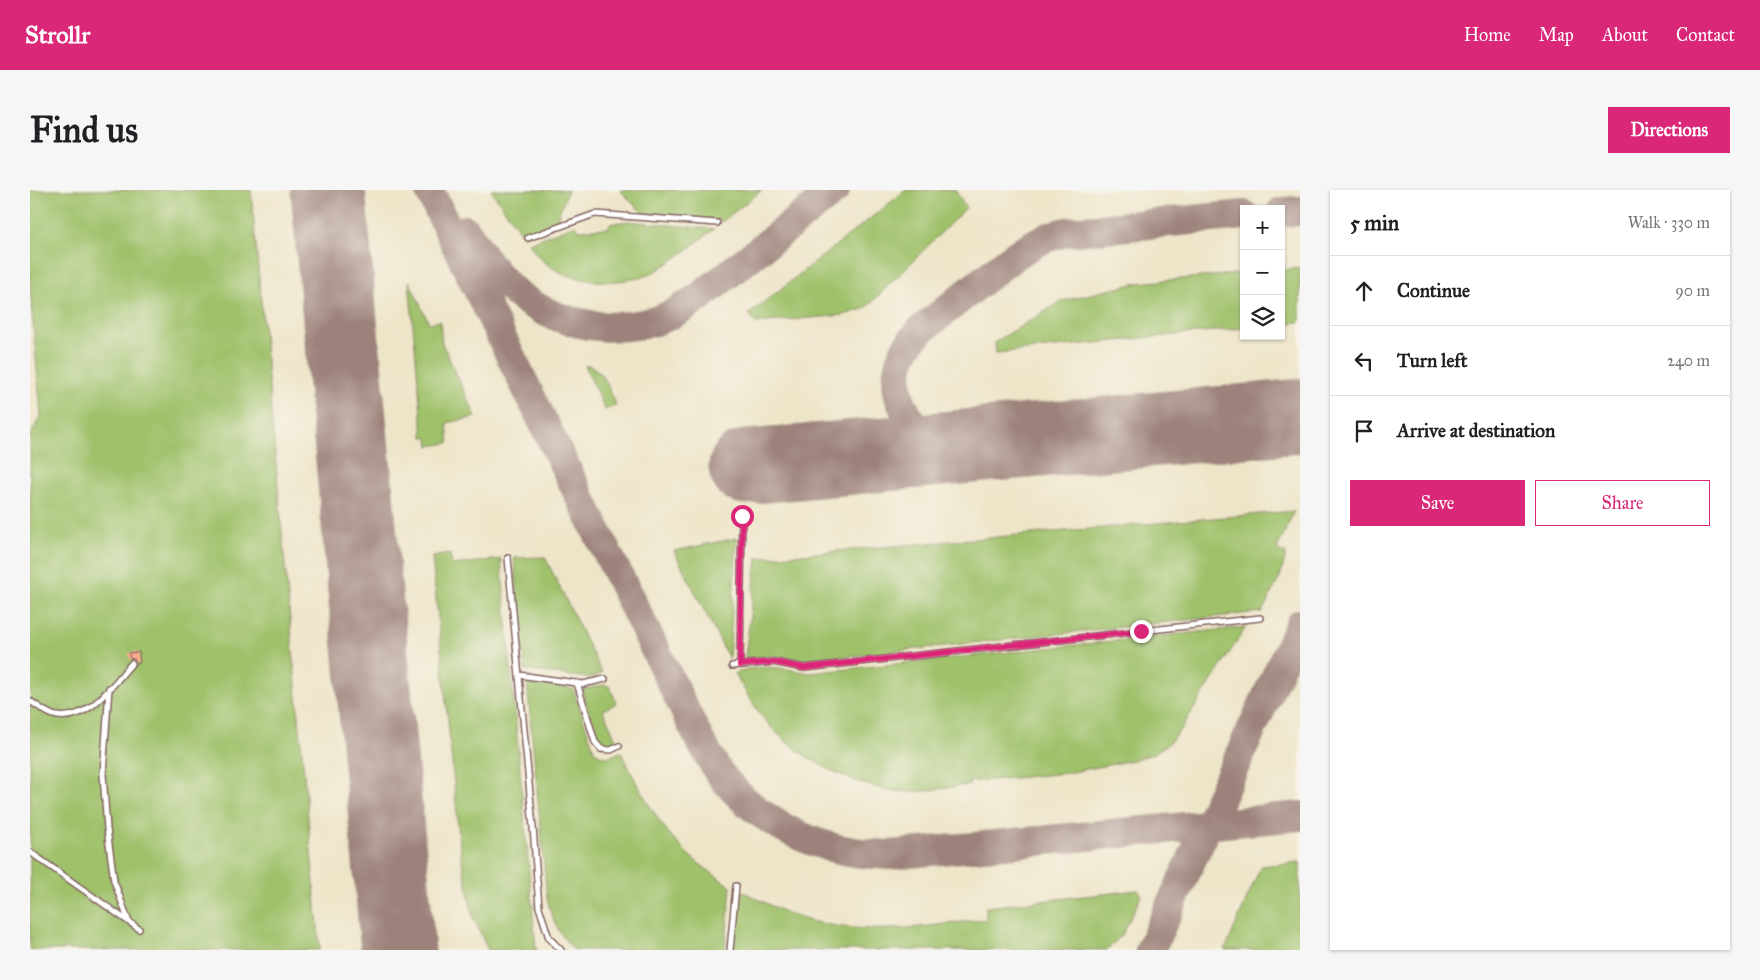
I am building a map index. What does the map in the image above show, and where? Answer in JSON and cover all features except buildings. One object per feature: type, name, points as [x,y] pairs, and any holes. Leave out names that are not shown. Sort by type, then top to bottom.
[{"type":"lane","points":[[528,238],[595,214],[717,223]]},
{"type":"lane","points":[[740,665],[742,516]]},
{"type":"lane","points":[[508,558],[539,907],[549,938],[561,950]]},
{"type":"lane","points":[[732,666],[774,662],[804,668],[1260,618]]},
{"type":"lane","points":[[30,701],[57,716],[70,716],[94,704],[132,664]]},
{"type":"lane","points":[[518,675],[583,684],[605,680]]},
{"type":"lane","points":[[577,683],[595,742],[602,749],[611,750],[619,746]]},
{"type":"lane","points":[[109,688],[103,774],[107,829],[114,881],[129,922]]},
{"type":"lane","points":[[30,852],[139,929]]},
{"type":"lane","points":[[730,950],[736,886]]},
{"type":"green space","points":[[30,190],[251,190],[320,950],[30,950],[30,436],[41,415],[30,289]]},
{"type":"green space","points":[[491,190],[568,190],[557,224],[523,236]]},
{"type":"green space","points":[[620,190],[762,190],[723,221],[643,214]]},
{"type":"green space","points":[[906,190],[955,190],[966,208],[866,308],[844,315],[756,323],[749,314]]},
{"type":"green space","points":[[627,221],[714,229],[674,259],[648,275],[604,282],[580,279],[558,271],[540,258],[529,243],[575,225],[579,230],[608,228],[610,224]]},
{"type":"green space","points":[[1300,268],[1300,322],[1285,324],[1285,270]]},
{"type":"green space","points":[[1240,273],[1240,328],[996,353],[995,342],[1062,301],[1138,283]]},
{"type":"green space","points":[[409,281],[429,323],[440,321],[442,343],[476,417],[447,423],[449,443],[429,446],[428,438],[423,437]]},
{"type":"green space","points":[[588,365],[602,376],[616,405],[605,410],[585,366]]},
{"type":"green space","points":[[1294,511],[1277,549],[1286,554],[1280,577],[1262,612],[803,661],[776,656],[745,658],[757,558]]},
{"type":"green space","points":[[737,538],[729,659],[674,551]]},
{"type":"green space","points":[[450,554],[452,565],[501,559],[536,948],[538,950],[488,950],[473,917],[461,856],[432,557]]},
{"type":"green space","points":[[545,557],[602,673],[590,678],[525,670],[514,558]]},
{"type":"green space","points":[[1246,627],[1181,729],[1168,744],[1153,754],[1068,773],[969,782],[970,785],[921,791],[889,790],[855,781],[806,756],[780,736],[767,722],[755,707],[735,674],[744,670],[763,667],[810,673]]},
{"type":"green space","points":[[527,682],[573,689],[594,750],[604,757],[621,752],[643,794],[670,834],[691,857],[731,887],[725,950],[574,950],[564,938],[551,913],[547,898]]},
{"type":"green space","points":[[603,685],[609,686],[617,703],[603,710],[617,742],[603,746],[599,744],[597,739],[582,692],[584,689]]},
{"type":"green space","points":[[1300,862],[1300,950],[1225,950],[1261,866]]},
{"type":"green space","points":[[1138,890],[1142,894],[1122,935],[1107,950],[733,950],[742,891],[798,917],[845,927],[892,929],[986,919],[986,907]]},
{"type":"taxiway","points":[[429,190],[700,741],[720,774],[733,789],[763,815],[797,835],[816,842],[854,852],[889,855],[1300,816]]},
{"type":"taxiway","points":[[465,230],[503,281],[524,299],[541,309],[578,323],[617,327],[636,325],[667,316],[702,295],[835,190]]},
{"type":"taxiway","points":[[1285,212],[1300,211]]},
{"type":"taxiway","points":[[961,446],[939,440],[923,431],[914,424],[902,405],[897,384],[900,362],[909,344],[921,330],[1011,259],[1031,245],[1054,235],[1066,232],[1240,215]]},
{"type":"taxiway","points":[[1150,950],[1300,624]]},
{"type":"taxiway","points":[[391,877],[399,919],[409,950]]},
{"type":"runway","points":[[328,190],[398,950]]},
{"type":"runway","points":[[746,467],[1300,416]]},
{"type":"route","points":[[742,516],[740,665],[774,662],[804,668],[1141,631]]}]
